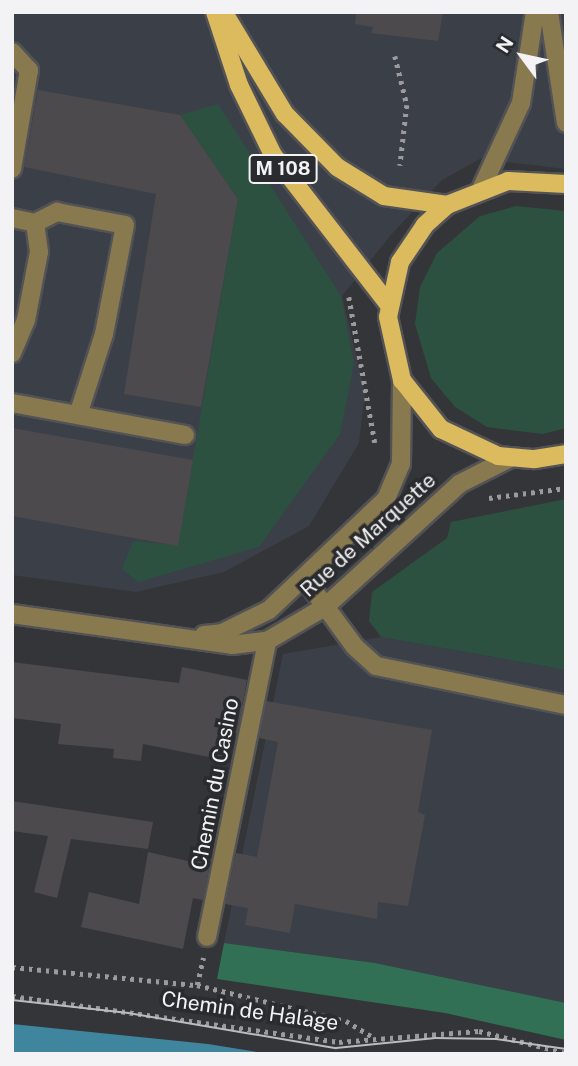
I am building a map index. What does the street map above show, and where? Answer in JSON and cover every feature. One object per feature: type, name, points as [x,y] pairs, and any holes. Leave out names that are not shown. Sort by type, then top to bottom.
[{"type":"main road","name":"M 108","points":[[215,12],[239,85],[273,155],[389,304]]},
{"type":"main road","name":"M 108","points":[[224,12],[285,114],[337,167],[384,196],[447,205]]},
{"type":"main road","points":[[566,184],[522,179],[482,187],[447,205],[408,249],[389,304],[390,343],[402,380],[441,429],[474,449],[510,458],[566,454]]},
{"type":"street","points":[[482,187],[515,122],[536,12]]},
{"type":"street","points":[[549,12],[566,123]]},
{"type":"street","points":[[12,52],[29,70],[12,169]]},
{"type":"street","points":[[12,218],[35,223],[57,212],[125,225],[104,334],[78,415]]},
{"type":"street","points":[[12,353],[34,287],[39,252],[35,223]]},
{"type":"street","name":"Rue de Marquette","points":[[173,635],[222,633],[248,622],[305,579],[393,489],[403,436],[402,380]]},
{"type":"street","points":[[12,403],[185,435]]},
{"type":"street","name":"Rue de Marquette","points":[[12,614],[232,645],[267,641],[325,607],[459,484],[510,458]]},
{"type":"street","points":[[305,579],[325,607],[376,666],[566,705]]},
{"type":"street","name":"Chemin du Casino","points":[[207,937],[267,641]]},
{"type":"path","points":[[396,56],[407,105],[400,166]]},
{"type":"path","points":[[12,967],[197,985],[346,1021],[374,1038]]},
{"type":"path","name":"Chemin de Halage","points":[[12,996],[339,1042],[479,1031],[566,1053]]},
{"type":"shaded area","points":[[12,12],[566,12],[566,169],[480,159],[442,180],[390,236],[342,296],[365,393],[359,443],[309,526],[224,572],[136,592],[12,575]]},
{"type":"shaded area","points":[[381,637],[566,670],[566,1003],[375,963],[224,943],[283,654]]},
{"type":"green space","points":[[218,104],[341,296],[354,363],[340,434],[259,547],[138,582],[122,569],[133,541],[178,545],[238,199],[180,115]]},
{"type":"green space","points":[[516,206],[566,211],[566,428],[543,434],[487,427],[455,407],[431,378],[415,324],[420,287],[437,253],[480,216]]},
{"type":"green space","points":[[566,499],[566,670],[381,637],[369,621],[372,592],[447,538],[451,522]]},
{"type":"green space","points":[[224,943],[375,963],[566,1003],[566,1040],[445,1013],[217,979]]},
{"type":"water","points":[[12,1024],[208,1044],[269,1054],[12,1054]]},
{"type":"building","points":[[356,12],[443,12],[438,41],[371,33],[373,27],[355,24]]},
{"type":"building","points":[[38,90],[180,115],[238,199],[201,407],[124,394],[156,194],[24,167]]},
{"type":"building","points":[[12,428],[193,460],[178,546],[12,516]]},
{"type":"building","points":[[12,662],[179,683],[182,667],[247,680],[237,734],[229,732],[224,760],[143,744],[141,761],[113,758],[114,749],[58,744],[61,724],[12,718]]},
{"type":"building","points":[[266,701],[432,730],[418,812],[425,815],[408,906],[378,902],[377,919],[295,904],[290,933],[245,925],[248,908],[225,904],[236,853],[257,857],[278,742],[259,738]]},
{"type":"building","points":[[12,801],[153,822],[148,849],[71,839],[57,898],[34,892],[48,836],[12,831]]},
{"type":"building","points":[[195,846],[213,849],[203,900],[193,898],[183,949],[81,927],[89,892],[139,904],[148,852],[192,862]]},
{"type":"tram line","points":[[12,1000],[128,1013],[336,1048],[435,1038],[496,1039],[566,1049]]}]
